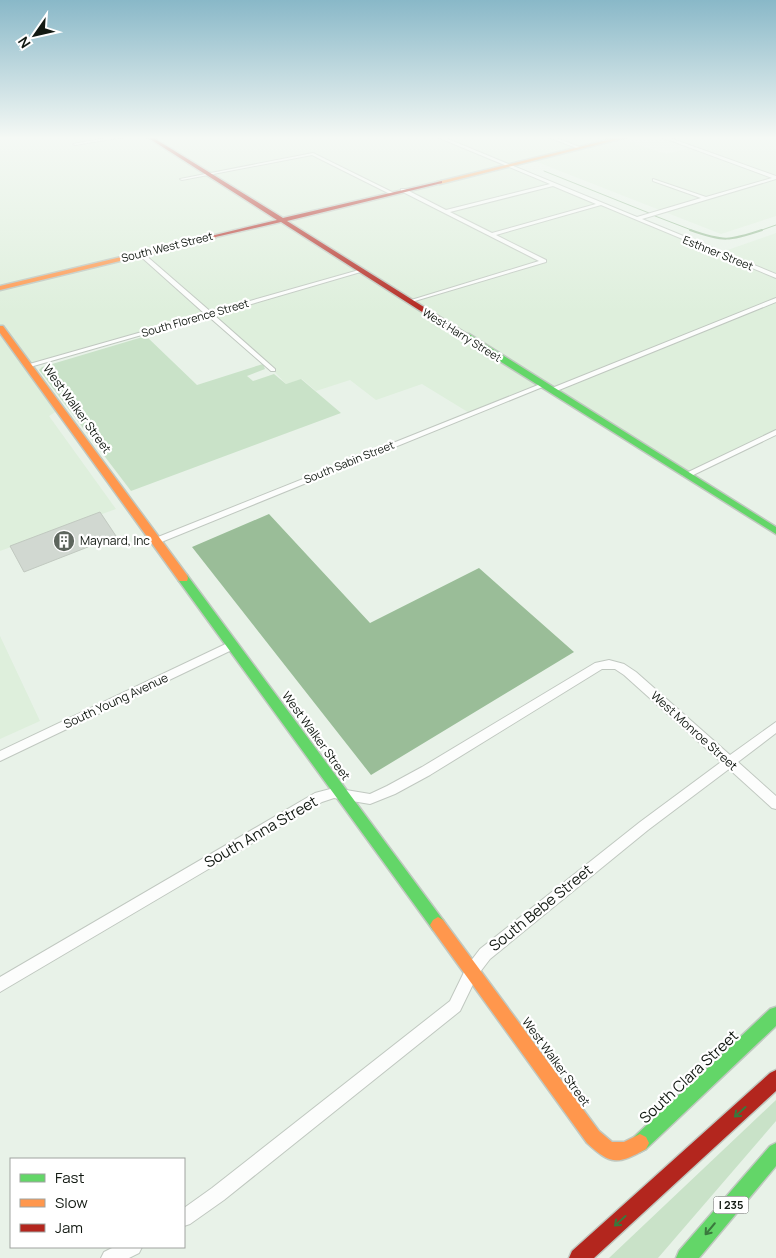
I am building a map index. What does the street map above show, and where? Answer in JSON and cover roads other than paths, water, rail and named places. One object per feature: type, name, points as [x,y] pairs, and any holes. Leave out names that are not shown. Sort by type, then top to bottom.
[{"type":"main road","name":"West Harry Street","points":[[241,196],[776,531]]},
{"type":"main road","name":"South West Street","points":[[0,288],[381,196]]},
{"type":"main road","name":"West Walker Street","points":[[0,328],[593,1137],[609,1151],[616,1151]]},
{"type":"main road","name":"South Clara Street","points":[[616,1151],[625,1151],[643,1141],[776,1015]]},
{"type":"main road","points":[[579,1258],[776,1079]]},
{"type":"main road","name":"I 235","points":[[686,1258],[776,1152]]},
{"type":"street","points":[[410,302],[544,261],[415,196]]},
{"type":"street","points":[[448,211],[510,196]]},
{"type":"street","name":"Esthner Street","points":[[579,196],[776,276]]},
{"type":"street","points":[[700,196],[706,198]]},
{"type":"street","points":[[636,219],[714,196]]},
{"type":"street","points":[[494,234],[600,204]]},
{"type":"street","points":[[140,254],[273,370]]},
{"type":"street","name":"South Florence Street","points":[[28,366],[361,271]]},
{"type":"street","name":"South Sabin Street","points":[[156,541],[776,300]]},
{"type":"street","points":[[686,475],[776,432]]},
{"type":"street","name":"South Young Avenue","points":[[0,756],[232,645]]},
{"type":"street","name":"South Anna Street","points":[[0,986],[319,797],[334,793],[370,799],[391,790],[426,772],[599,666],[608,664]]},
{"type":"street","name":"West Monroe Street","points":[[608,664],[617,665],[632,675],[776,804]]},
{"type":"street","name":"South Bebe Street","points":[[185,1217],[218,1194],[455,1006],[472,971],[485,954],[513,930],[644,826],[776,727]]},
{"type":"street","points":[[110,1258],[132,1248]]},
{"type":"waterway","points":[[606,196],[649,213]]},
{"type":"waterway","points":[[655,216],[694,231]]},
{"type":"waterway","points":[[761,230],[776,225]]},
{"type":"waterway","points":[[690,230],[711,237],[726,239],[761,230]]},
{"type":"place","name":"Maynard, Inc","points":[[64,541]]}]
